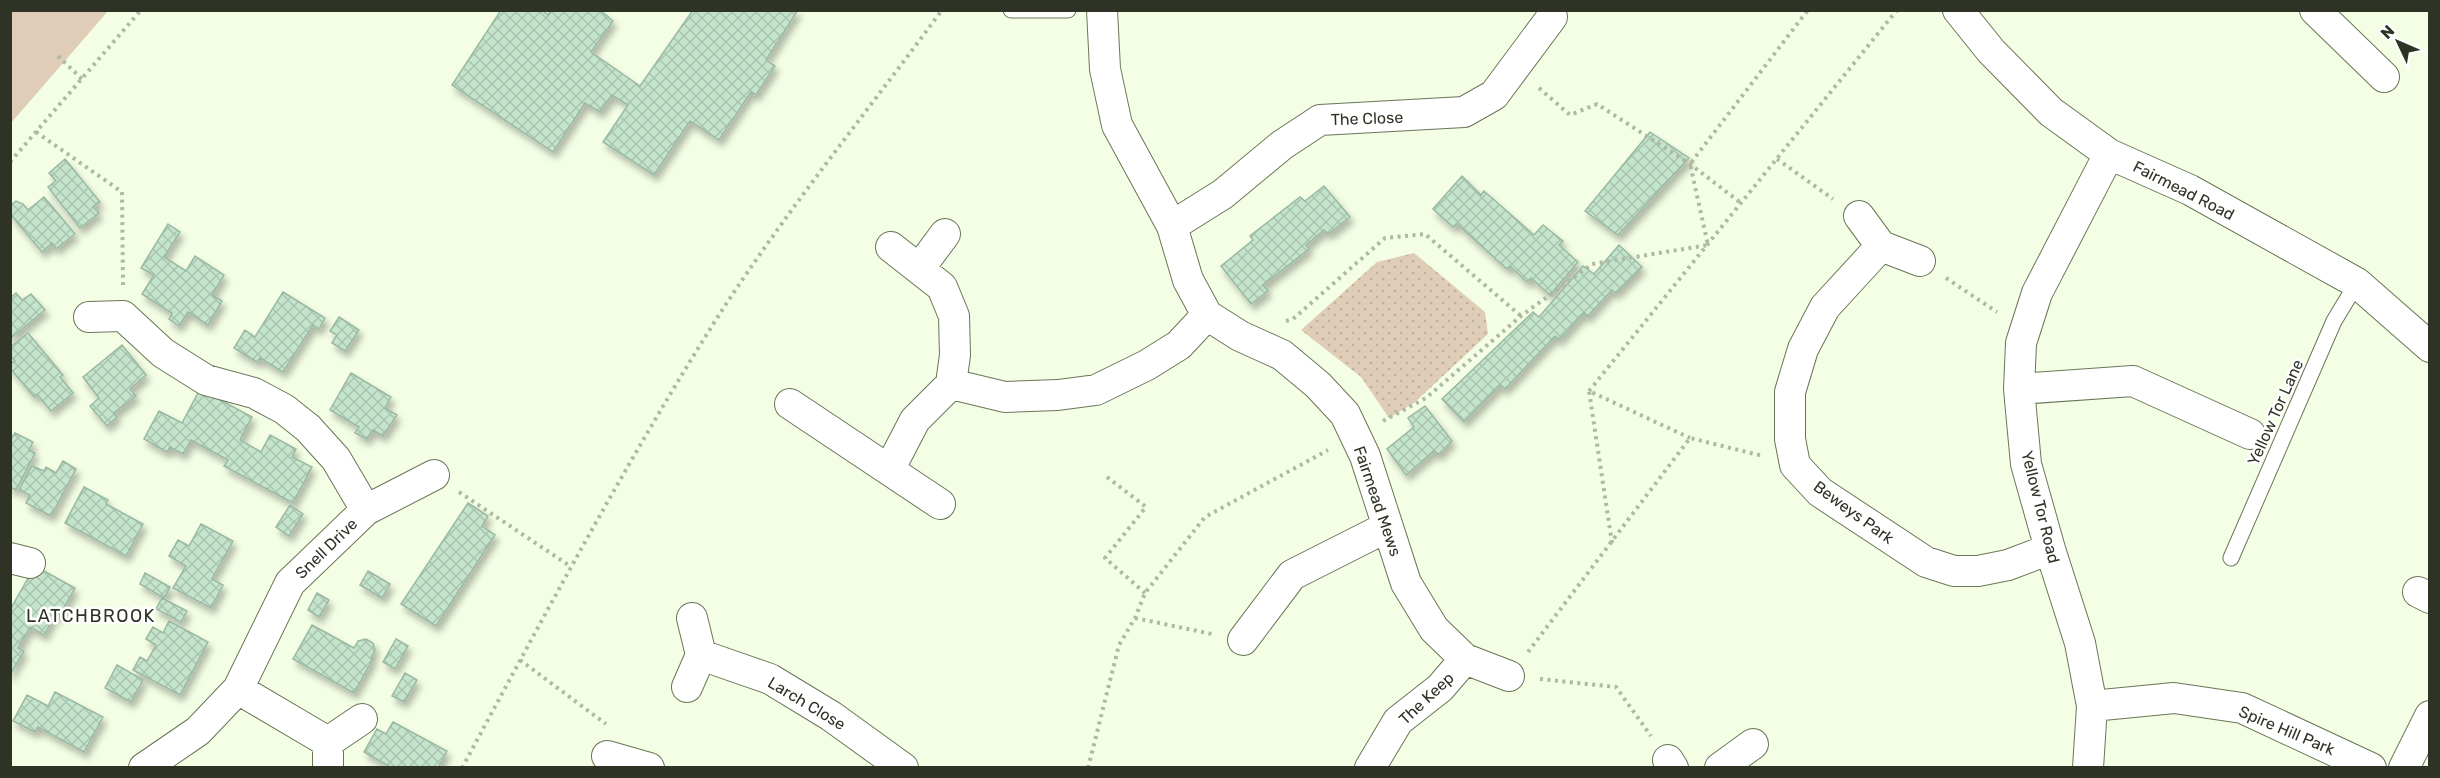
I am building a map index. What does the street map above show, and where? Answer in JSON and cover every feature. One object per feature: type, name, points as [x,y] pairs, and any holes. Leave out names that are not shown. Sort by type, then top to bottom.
[{"type":"street","name":"Fairmead Mews","points":[[1102,10],[1105,69],[1117,125],[1172,226],[1188,280],[1207,315],[1240,336],[1281,355],[1318,384],[1345,414],[1365,456],[1406,582],[1434,629],[1465,659],[1509,676]]},
{"type":"street","name":"Fairmead Road","points":[[1958,10],[1991,51],[2051,112],[2109,154],[2190,190],[2357,284],[2430,347]]},
{"type":"street","points":[[2315,10],[2384,77]]},
{"type":"street","name":"The Close","points":[[1172,226],[1223,194],[1282,146],[1320,120],[1464,112],[1494,94],[1552,17]]},
{"type":"street","name":"Yellow Tor Road","points":[[2088,768],[2092,706],[2080,644],[2026,464],[2019,389],[2021,343],[2037,293],[2109,154]]},
{"type":"street","points":[[1858,216],[1881,246],[1920,261]]},
{"type":"street","points":[[919,269],[945,234]]},
{"type":"street","points":[[1795,465],[1790,439],[1790,392],[1803,349],[1825,307],[1881,246]]},
{"type":"street","points":[[889,470],[915,420],[951,384],[955,355],[954,316],[942,287],[891,247]]},
{"type":"street","points":[[951,384],[1005,397],[1058,395],[1096,390],[1147,365],[1179,345],[1207,315]]},
{"type":"street","points":[[89,317],[123,316],[163,353],[206,380],[254,393],[284,409],[308,428],[336,459],[366,510]]},
{"type":"street","points":[[2019,389],[2133,381],[2250,434]]},
{"type":"street","points":[[790,404],[940,504]]},
{"type":"street","name":"Beweys Park","points":[[1795,465],[1820,492],[1926,562],[1954,571],[1978,571],[2008,565],[2050,549]]},
{"type":"street","name":"Snell Drive","points":[[144,768],[198,731],[238,689],[290,583],[366,510],[434,475]]},
{"type":"street","points":[[1243,640],[1292,576],[1387,527]]},
{"type":"street","points":[[687,687],[701,655],[692,618]]},
{"type":"street","name":"Larch Close","points":[[701,655],[770,679],[831,716],[903,768]]},
{"type":"street","name":"The Keep","points":[[1370,768],[1398,721],[1440,688],[1465,659]]},
{"type":"street","points":[[238,689],[328,755],[362,718]]},
{"type":"street","name":"Spire Hill Park","points":[[2092,706],[2174,698],[2242,708],[2371,768]]},
{"type":"street","points":[[2404,768],[2430,716]]},
{"type":"street","points":[[610,743],[649,768]]},
{"type":"street","points":[[1720,768],[1753,744]]},
{"type":"lane","points":[[1011,10],[1068,10]]},
{"type":"lane","name":"Yellow Tor Lane","points":[[2231,558],[2334,321],[2357,284]]},
{"type":"path","points":[[10,162],[141,10]]},
{"type":"path","points":[[462,768],[570,566],[654,419],[718,316],[782,223],[942,10]]},
{"type":"path","points":[[1708,245],[1690,164],[1808,10]]},
{"type":"path","points":[[1612,543],[1589,391],[1897,10]]},
{"type":"path","points":[[58,56],[82,79]]},
{"type":"path","points":[[1515,67],[1570,115],[1597,104],[1690,164],[1742,203]]},
{"type":"path","points":[[36,132],[122,192],[123,316]]},
{"type":"path","points":[[1777,159],[1858,216]]},
{"type":"path","points":[[1240,336],[1293,319],[1385,238],[1425,234],[1521,316]]},
{"type":"path","points":[[1088,768],[1119,645],[1135,618],[1145,592],[1205,517],[1426,398],[1521,316],[1592,264],[1708,245]]},
{"type":"path","points":[[1920,261],[2025,329]]},
{"type":"path","points":[[1589,391],[1690,438],[1795,465]]},
{"type":"path","points":[[1509,676],[1690,438]]},
{"type":"path","points":[[434,475],[570,566]]},
{"type":"path","points":[[1107,477],[1146,507],[1105,558],[1145,592]]},
{"type":"path","points":[[1135,618],[1243,640]]},
{"type":"path","points":[[520,660],[610,743]]},
{"type":"path","points":[[1509,676],[1616,687],[1670,764]]},
{"type":"shaded area","points":[[10,11],[108,11],[11,123]]},
{"type":"shaded area","points":[[1414,253],[1485,312],[1488,334],[1414,403],[1389,418],[1361,377],[1301,330],[1377,262]]},
{"type":"building","points":[[501,10],[542,10],[548,15],[551,10],[600,10],[613,21],[591,52],[640,86],[693,10],[798,10],[766,60],[775,66],[756,95],[751,92],[719,140],[690,121],[654,175],[603,142],[628,105],[612,95],[600,112],[585,103],[553,152],[452,85]]},
{"type":"building","points":[[1650,132],[1689,158],[1618,235],[1585,211]]},
{"type":"building","points":[[65,159],[100,202],[93,207],[99,213],[80,228],[48,187],[56,181],[49,173]]},
{"type":"building","points":[[1462,176],[1481,195],[1484,191],[1534,235],[1543,225],[1563,241],[1559,245],[1578,262],[1550,295],[1531,278],[1527,282],[1510,266],[1507,269],[1457,224],[1453,227],[1433,209]]},
{"type":"building","points":[[1324,186],[1350,217],[1328,234],[1324,230],[1306,245],[1309,249],[1263,285],[1268,291],[1251,304],[1221,266],[1253,240],[1250,236],[1300,197],[1305,201]]},
{"type":"building","points":[[44,197],[75,234],[56,249],[52,243],[42,252],[11,215],[10,206],[16,201],[28,210]]},
{"type":"building","points":[[168,224],[180,232],[164,257],[186,271],[195,256],[224,275],[212,295],[222,301],[208,325],[188,312],[179,326],[169,319],[172,313],[142,294],[154,275],[141,268]]},
{"type":"building","points":[[1619,245],[1642,267],[1616,293],[1612,290],[1587,317],[1584,313],[1559,340],[1555,336],[1505,389],[1500,385],[1464,422],[1442,399],[1533,312],[1539,317],[1583,266],[1594,274]]},
{"type":"building","points":[[283,292],[325,318],[319,329],[313,325],[283,372],[260,358],[257,362],[234,348],[245,330],[255,337]]},
{"type":"building","points":[[16,293],[22,300],[31,294],[45,310],[10,339],[10,298]]},
{"type":"building","points":[[339,317],[359,330],[345,351],[332,343],[337,335],[330,331]]},
{"type":"building","points":[[28,333],[63,375],[60,377],[73,393],[51,411],[37,394],[34,397],[10,368],[10,364],[15,361],[10,355],[10,347]]},
{"type":"building","points":[[122,345],[146,375],[130,389],[136,396],[114,413],[117,417],[107,426],[90,406],[99,398],[83,377]]},
{"type":"building","points":[[351,373],[391,397],[385,408],[397,415],[383,436],[373,430],[367,439],[355,433],[359,427],[330,410]]},
{"type":"building","points":[[200,389],[252,417],[240,440],[261,452],[270,435],[296,449],[292,457],[312,467],[293,503],[224,466],[228,460],[191,440],[183,454],[170,447],[167,452],[144,439],[159,411],[182,423]]},
{"type":"building","points":[[1425,406],[1452,441],[1438,455],[1434,451],[1406,475],[1387,449],[1414,427],[1408,418]]},
{"type":"building","points":[[15,433],[33,442],[29,450],[35,453],[16,490],[10,487],[10,440]]},
{"type":"building","points":[[63,461],[76,469],[51,516],[26,503],[30,495],[19,490],[32,466],[44,471],[46,467],[56,473]]},
{"type":"building","points":[[84,487],[108,500],[106,504],[143,524],[126,556],[65,523]]},
{"type":"building","points":[[468,503],[488,516],[482,526],[495,535],[436,626],[401,604]]},
{"type":"building","points":[[290,505],[303,514],[289,536],[276,527]]},
{"type":"building","points":[[201,524],[233,541],[212,579],[223,585],[211,608],[173,588],[186,566],[169,556],[178,540],[189,546]]},
{"type":"building","points":[[35,566],[75,588],[60,615],[56,613],[44,635],[30,627],[18,648],[24,651],[10,675],[10,610]]},
{"type":"building","points":[[368,571],[390,584],[382,598],[360,585]]},
{"type":"building","points":[[145,573],[170,587],[164,598],[140,584]]},
{"type":"building","points":[[317,593],[329,600],[319,617],[308,610]]},
{"type":"building","points":[[162,598],[187,611],[181,622],[156,609]]},
{"type":"building","points":[[169,621],[208,642],[180,695],[133,670],[140,657],[147,661],[156,645],[146,639],[153,627],[163,633]]},
{"type":"building","points":[[312,625],[354,648],[358,641],[366,639],[373,643],[375,650],[371,658],[373,659],[354,693],[293,659]]},
{"type":"building","points":[[396,639],[408,646],[395,669],[383,662]]},
{"type":"building","points":[[117,665],[143,680],[131,702],[105,688]]},
{"type":"building","points":[[405,673],[417,680],[404,702],[392,696]]},
{"type":"building","points":[[55,692],[103,717],[84,752],[38,727],[35,732],[13,721],[27,695],[48,706]]},
{"type":"building","points":[[393,722],[447,751],[438,768],[392,768],[364,752],[377,729],[386,734]]},
{"type":"district","name":"LATCHBROOK","points":[[91,616]]}]
